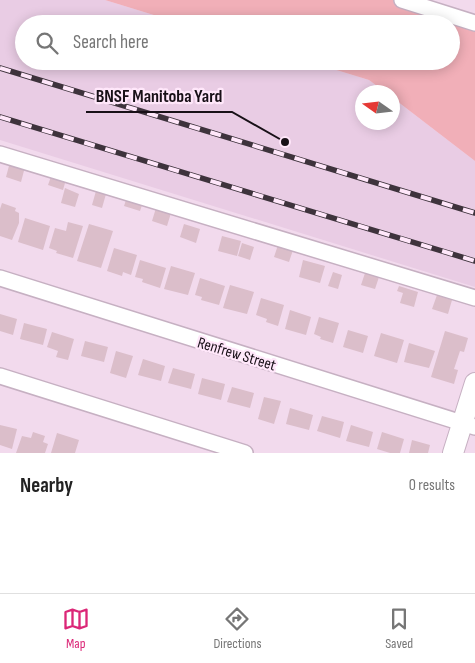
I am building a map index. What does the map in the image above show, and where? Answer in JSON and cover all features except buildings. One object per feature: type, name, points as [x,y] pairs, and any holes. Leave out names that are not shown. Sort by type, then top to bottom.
[{"type":"main road","points":[[453,453],[469,425],[475,383]]},
{"type":"street","points":[[402,0],[450,15]]},
{"type":"street","points":[[460,18],[475,23]]},
{"type":"street","points":[[0,154],[475,298]]},
{"type":"street","name":"Renfrew Street","points":[[0,278],[469,425]]},
{"type":"street","points":[[0,376],[245,453]]},
{"type":"shaded area","points":[[0,0],[105,0],[154,15],[15,15],[15,70],[336,70],[369,80],[376,85],[355,85],[355,130],[400,130],[400,103],[475,161],[475,287],[0,140]]},
{"type":"shaded area","points":[[105,0],[402,0],[450,15],[154,15]]},
{"type":"shaded area","points":[[460,18],[475,23],[475,161],[400,103],[400,85],[376,85],[369,80],[336,70],[460,70]]},
{"type":"railway","points":[[0,68],[475,213]]},
{"type":"railway","points":[[0,117],[475,261]]},
{"type":"place","name":"BNSF Manitoba Yard","points":[[285,142]]}]
